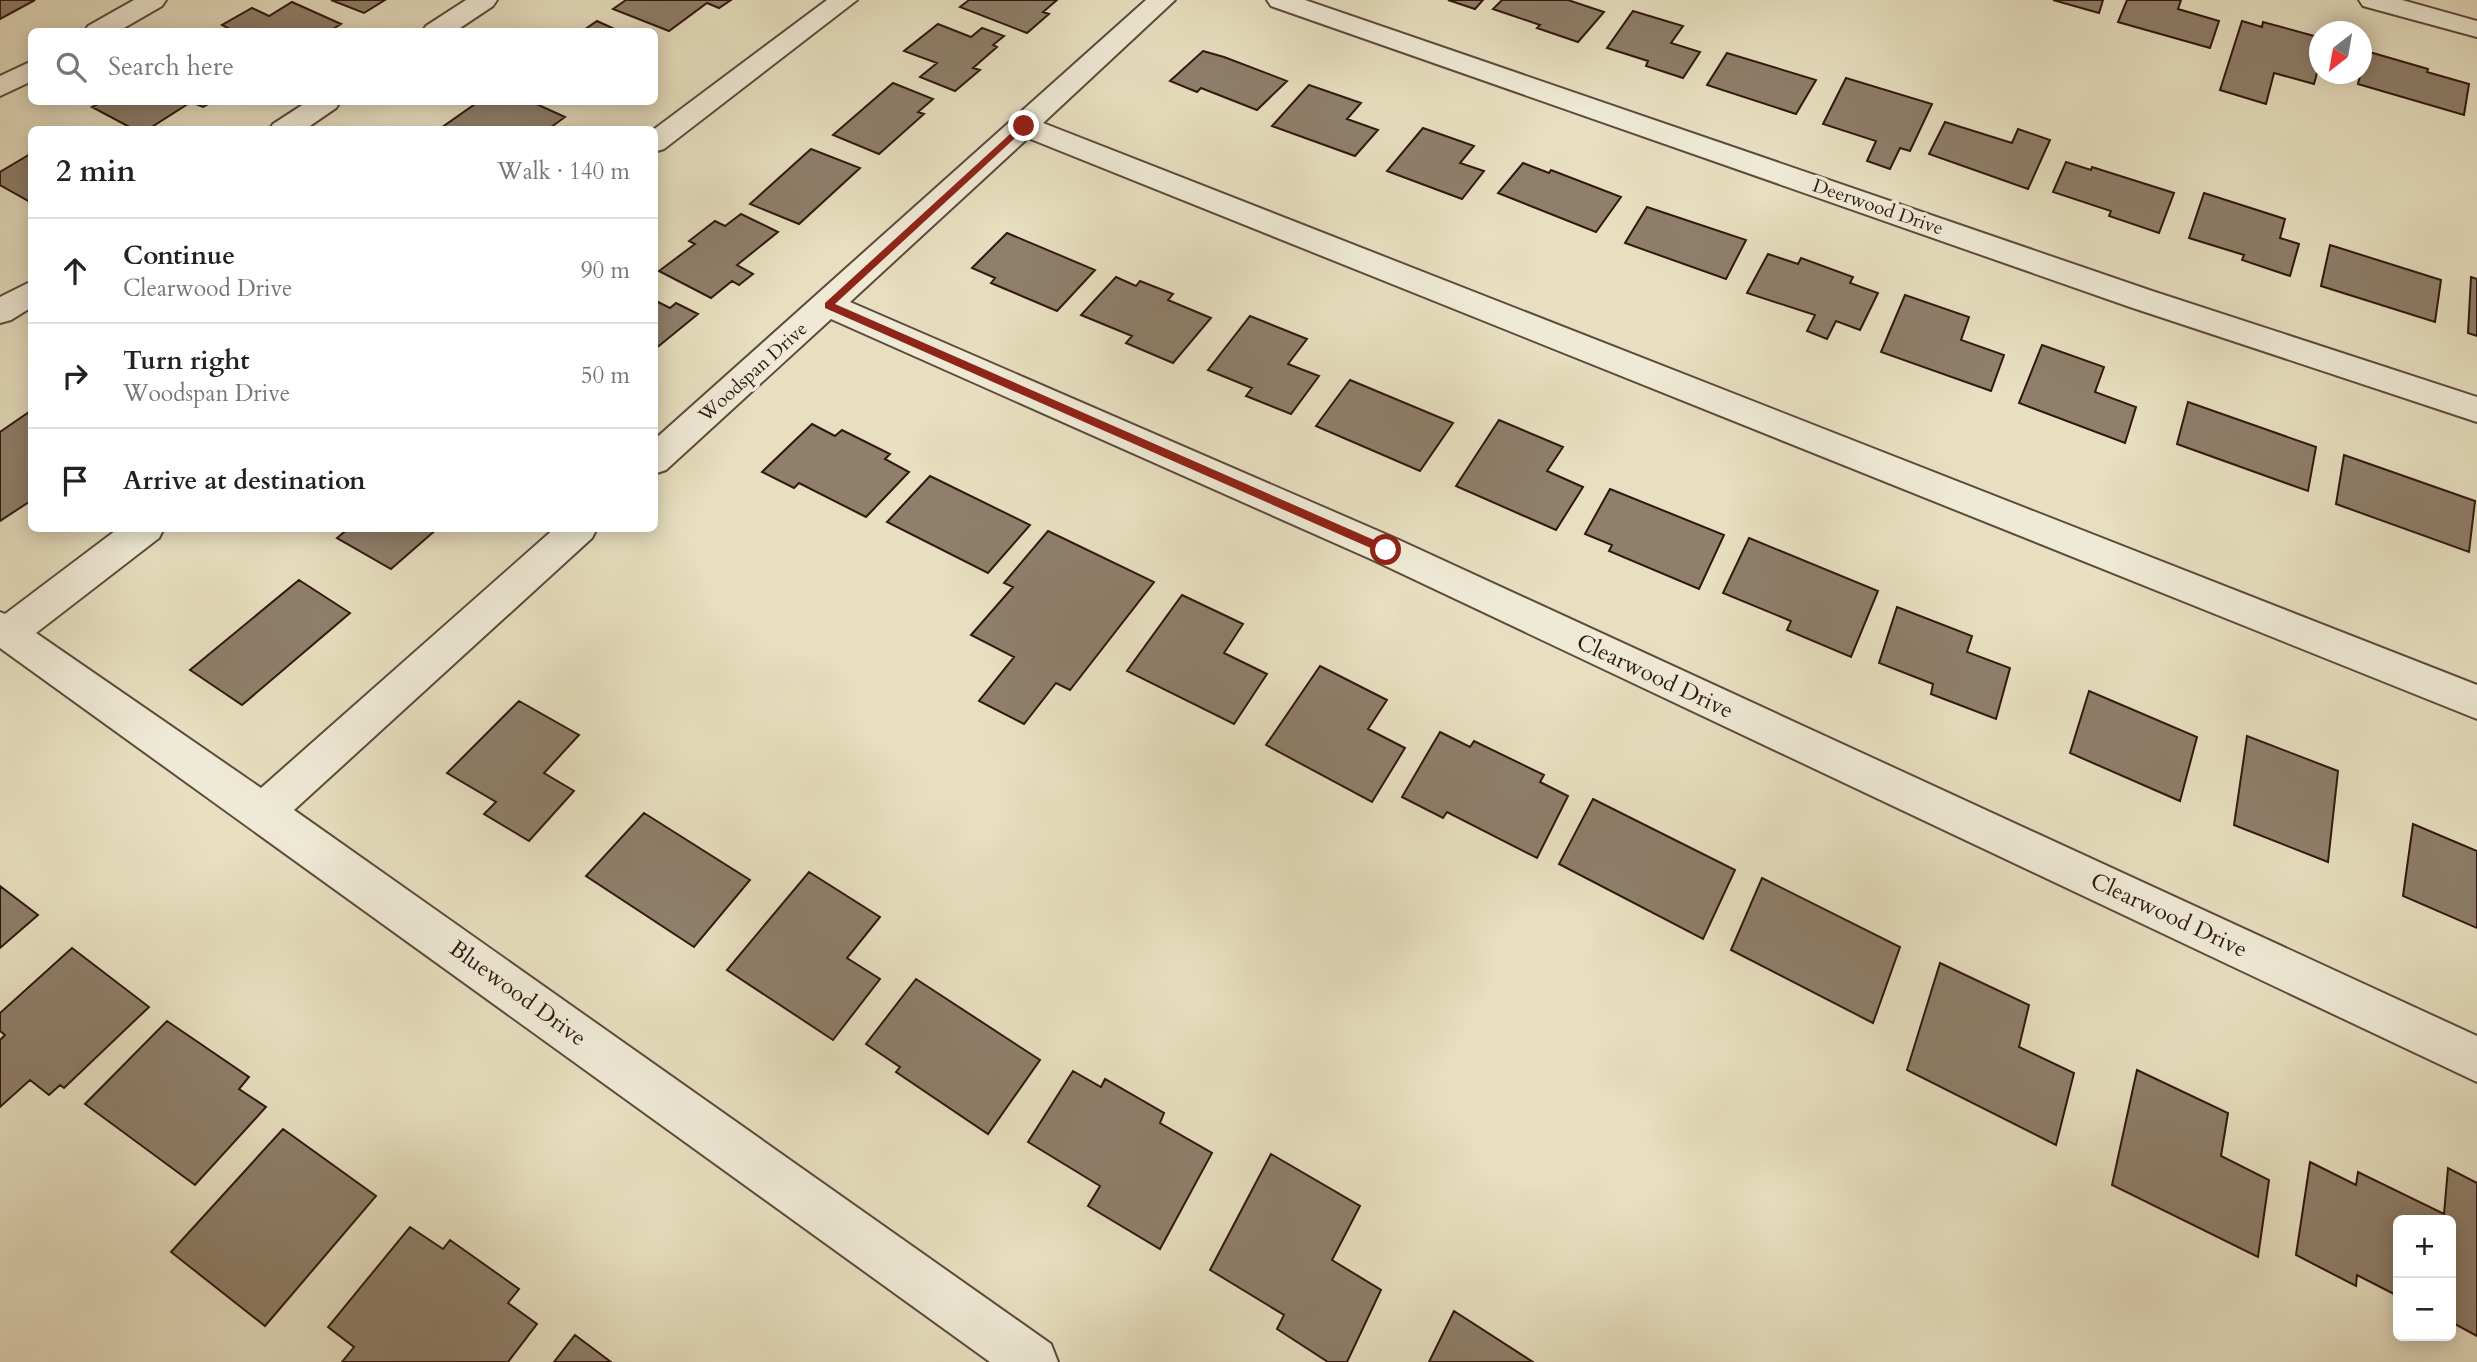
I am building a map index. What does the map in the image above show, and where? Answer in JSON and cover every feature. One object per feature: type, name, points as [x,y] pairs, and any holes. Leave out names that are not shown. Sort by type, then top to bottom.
[{"type":"street","points":[[104,28],[153,0]]},
{"type":"street","points":[[441,28],[484,0]]},
{"type":"street","points":[[658,140],[845,0]]},
{"type":"street","name":"Woodspan Drive","points":[[658,457],[1162,0]]},
{"type":"street","name":"Deerwood Drive","points":[[1280,0],[2141,299],[2477,410]]},
{"type":"street","points":[[2372,0],[2477,29]]},
{"type":"street","points":[[0,86],[28,71]]},
{"type":"street","points":[[289,126],[321,105]]},
{"type":"street","points":[[1024,126],[2477,702]]},
{"type":"street","points":[[0,312],[28,294]]},
{"type":"street","name":"Clearwood Drive","points":[[828,305],[1386,550],[2477,1059]]},
{"type":"street","points":[[4,630],[140,532]]},
{"type":"street","points":[[263,811],[575,532]]},
{"type":"street","name":"Bluewood Drive","points":[[4,630],[263,811],[1033,1362]]},
{"type":"building","points":[[0,0],[35,0],[0,19]]},
{"type":"building","points":[[331,0],[385,0],[364,13]]},
{"type":"building","points":[[626,0],[731,0],[719,8],[707,3],[669,31],[613,9]]},
{"type":"building","points":[[969,0],[1057,0],[1043,12],[1049,14],[1027,33],[960,7]]},
{"type":"building","points":[[1448,0],[1483,0],[1475,9]]},
{"type":"building","points":[[1502,0],[1568,0],[1604,12],[1578,42],[1493,9]]},
{"type":"building","points":[[2053,0],[2103,0],[2099,13]]},
{"type":"building","points":[[2127,0],[2181,0],[2178,9],[2219,21],[2210,48],[2118,22]]},
{"type":"building","points":[[292,2],[341,24],[334,28],[228,28],[222,25],[252,8],[269,16]]},
{"type":"building","points":[[1633,11],[1683,26],[1671,43],[1700,52],[1683,78],[1646,66],[1648,61],[1607,48]]},
{"type":"building","points":[[597,21],[612,28],[587,28]]},
{"type":"building","points":[[2242,21],[2262,27],[2263,22],[2309,35],[2309,83],[2274,73],[2266,104],[2220,90]]},
{"type":"building","points":[[938,24],[971,37],[982,28],[1004,36],[993,45],[997,47],[973,68],[980,70],[955,91],[920,77],[937,63],[904,51]]},
{"type":"building","points":[[1203,51],[1287,81],[1257,110],[1201,88],[1197,92],[1170,81]]},
{"type":"building","points":[[1727,53],[1816,80],[1796,114],[1707,85]]},
{"type":"building","points":[[2372,53],[2469,84],[2464,115],[2358,84],[2372,84]]},
{"type":"building","points":[[1846,78],[1932,104],[1910,151],[1900,148],[1890,169],[1867,161],[1876,141],[1823,124]]},
{"type":"building","points":[[893,83],[933,99],[918,112],[924,114],[879,154],[833,135]]},
{"type":"building","points":[[1309,85],[1361,103],[1347,119],[1378,130],[1355,156],[1272,126]]},
{"type":"building","points":[[186,105],[153,126],[128,126],[92,107]]},
{"type":"building","points":[[474,105],[539,105],[565,117],[553,126],[444,126]]},
{"type":"building","points":[[1945,122],[2012,143],[2018,129],[2050,140],[2028,189],[1929,154]]},
{"type":"building","points":[[1423,128],[1474,146],[1460,163],[1484,171],[1462,199],[1387,171]]},
{"type":"building","points":[[811,149],[860,168],[799,224],[750,204]]},
{"type":"building","points":[[28,155],[28,201],[0,185],[0,172]]},
{"type":"building","points":[[2066,162],[2091,170],[2092,167],[2174,193],[2159,233],[2109,216],[2111,211],[2053,192]]},
{"type":"building","points":[[1523,163],[1549,173],[1551,170],[1621,197],[1596,232],[1498,193]]},
{"type":"building","points":[[2204,193],[2285,219],[2280,238],[2299,244],[2290,276],[2242,260],[2244,255],[2189,238]]},
{"type":"building","points":[[1647,207],[1746,240],[1726,279],[1625,243]]},
{"type":"building","points":[[741,214],[778,232],[737,265],[753,274],[739,285],[732,281],[711,298],[659,271],[695,244],[689,241],[715,221],[725,226]]},
{"type":"building","points":[[1007,233],[1095,270],[1057,311],[991,283],[995,278],[972,268]]},
{"type":"building","points":[[2330,245],[2441,280],[2435,322],[2321,286]]},
{"type":"building","points":[[1768,254],[1798,264],[1801,258],[1853,277],[1850,283],[1878,293],[1860,330],[1836,321],[1827,339],[1807,331],[1815,315],[1747,293]]},
{"type":"building","points":[[1116,277],[1136,286],[1140,281],[1173,294],[1168,300],[1211,318],[1173,363],[1126,343],[1132,336],[1081,315]]},
{"type":"building","points":[[2471,277],[2477,279],[2477,336],[2468,333]]},
{"type":"building","points":[[1905,295],[1969,317],[1961,340],[2004,355],[1991,391],[1881,352]]},
{"type":"building","points":[[658,302],[670,308],[676,303],[698,314],[658,347]]},
{"type":"building","points":[[1250,316],[1307,339],[1288,364],[1319,376],[1291,414],[1246,396],[1252,388],[1208,370]]},
{"type":"building","points":[[2042,345],[2104,367],[2095,392],[2136,407],[2125,443],[2019,403]]},
{"type":"building","points":[[1350,380],[1453,423],[1420,471],[1316,426]]},
{"type":"building","points":[[2188,402],[2316,447],[2308,491],[2177,444]]},
{"type":"building","points":[[28,413],[28,503],[0,521],[0,432]]},
{"type":"building","points":[[1499,420],[1563,447],[1547,471],[1583,487],[1556,530],[1456,486]]},
{"type":"building","points":[[812,424],[835,436],[842,430],[890,454],[885,459],[909,472],[866,517],[799,483],[794,488],[762,472]]},
{"type":"building","points":[[2344,455],[2475,501],[2469,552],[2336,504]]},
{"type":"building","points":[[930,476],[1030,525],[988,573],[887,522]]},
{"type":"building","points":[[1610,489],[1724,535],[1699,589],[1609,551],[1612,545],[1585,534]]},
{"type":"building","points":[[1048,531],[1154,582],[1070,690],[1056,683],[1024,724],[979,701],[1014,657],[971,635],[1013,587],[1004,583]]},
{"type":"building","points":[[344,532],[433,532],[391,569],[337,538]]},
{"type":"building","points":[[1749,538],[1878,591],[1851,657],[1787,630],[1791,621],[1723,593]]},
{"type":"building","points":[[299,580],[350,613],[242,705],[190,670]]},
{"type":"building","points":[[1182,595],[1243,624],[1224,653],[1267,674],[1234,724],[1127,671]]},
{"type":"building","points":[[1897,607],[1972,636],[1967,652],[2010,668],[1996,719],[1931,694],[1933,684],[1879,663]]},
{"type":"building","points":[[1320,666],[1387,700],[1368,729],[1405,748],[1372,802],[1266,745]]},
{"type":"building","points":[[2089,691],[2197,737],[2180,801],[2070,753]]},
{"type":"building","points":[[519,701],[579,735],[544,773],[574,791],[529,841],[484,814],[496,802],[447,773]]},
{"type":"building","points":[[1440,732],[1470,747],[1474,741],[1544,775],[1540,782],[1568,796],[1537,858],[1447,812],[1443,818],[1402,797]]},
{"type":"building","points":[[2247,736],[2338,771],[2328,862],[2234,825]]},
{"type":"building","points":[[1593,799],[1735,870],[1703,939],[1559,864]]},
{"type":"building","points":[[644,813],[750,880],[694,947],[586,876]]},
{"type":"building","points":[[2413,824],[2477,851],[2477,928],[2403,896]]},
{"type":"building","points":[[809,872],[880,917],[847,958],[880,979],[833,1040],[727,970]]},
{"type":"building","points":[[1762,878],[1900,947],[1873,1023],[1731,950]]},
{"type":"building","points":[[0,886],[38,915],[0,948]]},
{"type":"building","points":[[72,948],[149,1007],[64,1088],[60,1085],[49,1095],[30,1080],[0,1107],[0,1040],[5,1035],[0,1031],[0,1013]]},
{"type":"building","points":[[1940,963],[2029,1005],[2019,1047],[2074,1073],[2056,1145],[1907,1070]]},
{"type":"building","points":[[916,979],[1040,1060],[988,1134],[896,1072],[900,1067],[866,1044]]},
{"type":"building","points":[[167,1021],[249,1077],[239,1089],[266,1107],[195,1185],[85,1104]]},
{"type":"building","points":[[2137,1070],[2228,1113],[2221,1156],[2269,1180],[2258,1257],[2112,1185]]},
{"type":"building","points":[[1073,1071],[1101,1087],[1105,1079],[1164,1113],[1160,1123],[1212,1153],[1160,1249],[1088,1206],[1100,1186],[1028,1142]]},
{"type":"building","points":[[283,1129],[376,1196],[265,1326],[171,1252]]},
{"type":"building","points":[[1271,1154],[1360,1206],[1332,1260],[1381,1290],[1347,1362],[1328,1362],[1277,1329],[1284,1315],[1210,1270]]},
{"type":"building","points":[[2310,1162],[2356,1185],[2358,1172],[2444,1214],[2448,1168],[2477,1183],[2477,1336],[2456,1325],[2456,1215],[2393,1215],[2393,1293],[2357,1275],[2356,1286],[2296,1255]]},
{"type":"building","points":[[410,1227],[443,1249],[450,1240],[519,1289],[508,1303],[537,1324],[508,1362],[342,1362],[354,1347],[328,1327]]},
{"type":"building","points":[[1454,1311],[1533,1362],[1429,1362]]},
{"type":"building","points":[[575,1335],[611,1362],[554,1362]]},
{"type":"route","points":[[1024,126],[828,305],[1386,550]]}]
